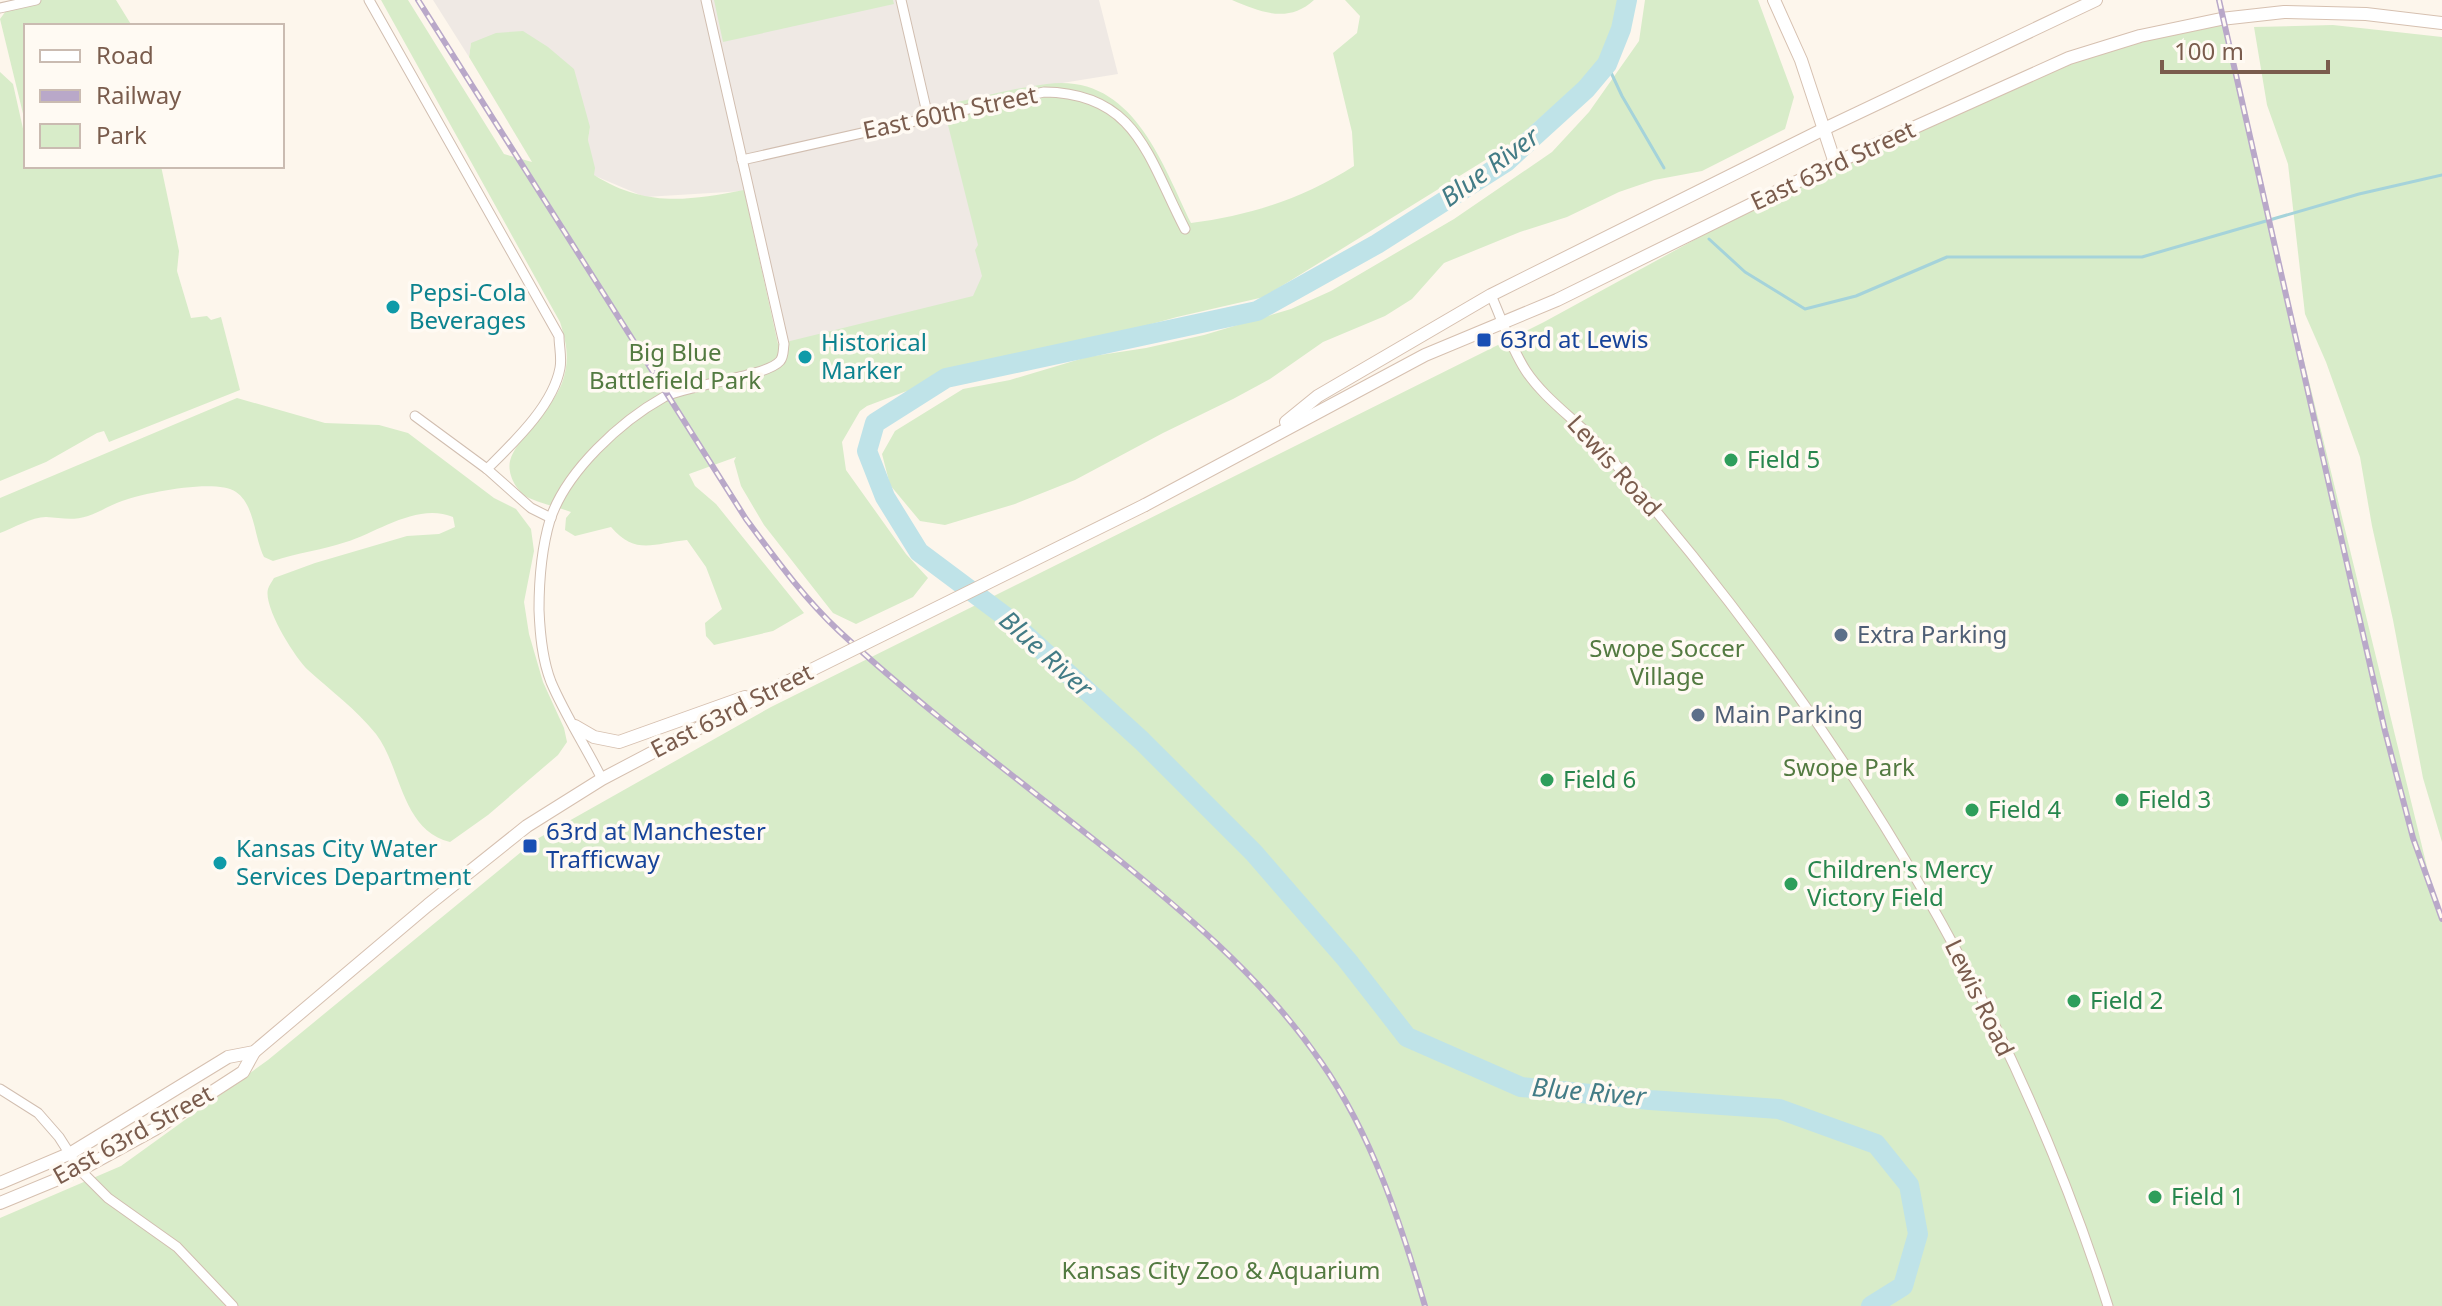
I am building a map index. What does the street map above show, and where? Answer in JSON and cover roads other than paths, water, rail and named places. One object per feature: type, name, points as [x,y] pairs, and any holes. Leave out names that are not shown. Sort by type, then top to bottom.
[{"type":"main road","points":[[1774,0],[1801,60],[1835,163]]},
{"type":"main road","name":"East 63rd Street","points":[[1259,444],[1318,396],[1491,295],[1824,129],[2096,0]]},
{"type":"main road","name":"East 63rd Street","points":[[0,1203],[80,1170],[155,1129],[243,1072],[254,1052],[428,905],[527,826],[602,779],[775,688],[1145,505],[1381,376],[1557,300],[1835,163],[2069,58],[2140,36],[2221,19],[2284,12],[2366,14],[2442,23]]},
{"type":"main road","points":[[575,726],[594,737],[619,742],[775,688]]},
{"type":"main road","name":"East 63rd Street","points":[[0,1183],[71,1153],[228,1057],[254,1052]]},
{"type":"street","points":[[5,5],[36,0]]},
{"type":"street","points":[[369,0],[559,336],[560,367],[546,401],[516,440],[487,469]]},
{"type":"street","points":[[602,779],[551,682],[540,634],[539,594],[551,518],[579,469],[610,437],[640,413],[666,396],[700,384],[768,370],[783,356],[784,344],[706,0]]},
{"type":"street","points":[[901,0],[928,117]]},
{"type":"street","name":"East 60th Street","points":[[742,160],[1044,92],[1070,92],[1095,99],[1113,109],[1135,132],[1185,229]]},
{"type":"street","name":"Lewis Road","points":[[1491,295],[1534,382],[1654,507],[1797,693],[1877,812],[1985,1006],[2043,1133],[2108,1306]]},
{"type":"street","points":[[415,416],[487,469],[531,508],[551,518]]},
{"type":"street","points":[[0,1089],[38,1113],[71,1153],[80,1170],[108,1198],[177,1247],[233,1306]]},
{"type":"waterway","name":"Blue River","points":[[1627,0],[1621,29],[1607,64],[1586,89],[1506,162],[1377,244],[1257,311],[946,378],[875,423],[867,451],[885,497],[919,552],[1006,617],[1142,741],[1254,853],[1347,960],[1407,1037],[1521,1087],[1779,1109],[1876,1144],[1909,1185],[1918,1234],[1903,1286],[1871,1306]]},
{"type":"waterway","points":[[1607,64],[1664,168]]},
{"type":"waterway","points":[[1709,239],[1745,272],[1805,309],[1856,296],[1947,257],[2142,257],[2359,194],[2442,175]]},
{"type":"railway","points":[[418,0],[746,519],[801,591],[839,631],[901,686],[1188,917],[1245,971],[1297,1030],[1339,1090],[1370,1149],[1395,1211],[1425,1306]]},
{"type":"railway","points":[[2219,0],[2385,731],[2413,838],[2442,919]]},
{"type":"place","name":"Pepsi-Cola Beverages","points":[[393,307]]},
{"type":"place","name":"63rd at Lewis","points":[[1484,340]]},
{"type":"place","name":"Historical Marker","points":[[805,357]]},
{"type":"place","name":"Field 5","points":[[1731,460]]},
{"type":"place","name":"Extra Parking","points":[[1841,635]]},
{"type":"place","name":"Main Parking","points":[[1698,715]]},
{"type":"place","name":"Field 6","points":[[1547,780]]},
{"type":"place","name":"Field 3","points":[[2122,800]]},
{"type":"place","name":"Field 4","points":[[1972,810]]},
{"type":"place","name":"63rd at Manchester Trafficway","points":[[530,846]]},
{"type":"place","name":"Kansas City Water Services Department","points":[[220,863]]},
{"type":"place","name":"Children's Mercy Victory Field","points":[[1791,884]]},
{"type":"place","name":"Field 2","points":[[2074,1001]]},
{"type":"place","name":"Field 1","points":[[2155,1197]]},
{"type":"park label","name":"Big Blue Battlefield Park","points":[[675,367]]},
{"type":"park label","name":"Swope Soccer Village","points":[[1667,663]]},
{"type":"park label","name":"Swope Park","points":[[1849,768]]},
{"type":"park label","name":"Kansas City Zoo & Aquarium","points":[[1221,1271]]}]
